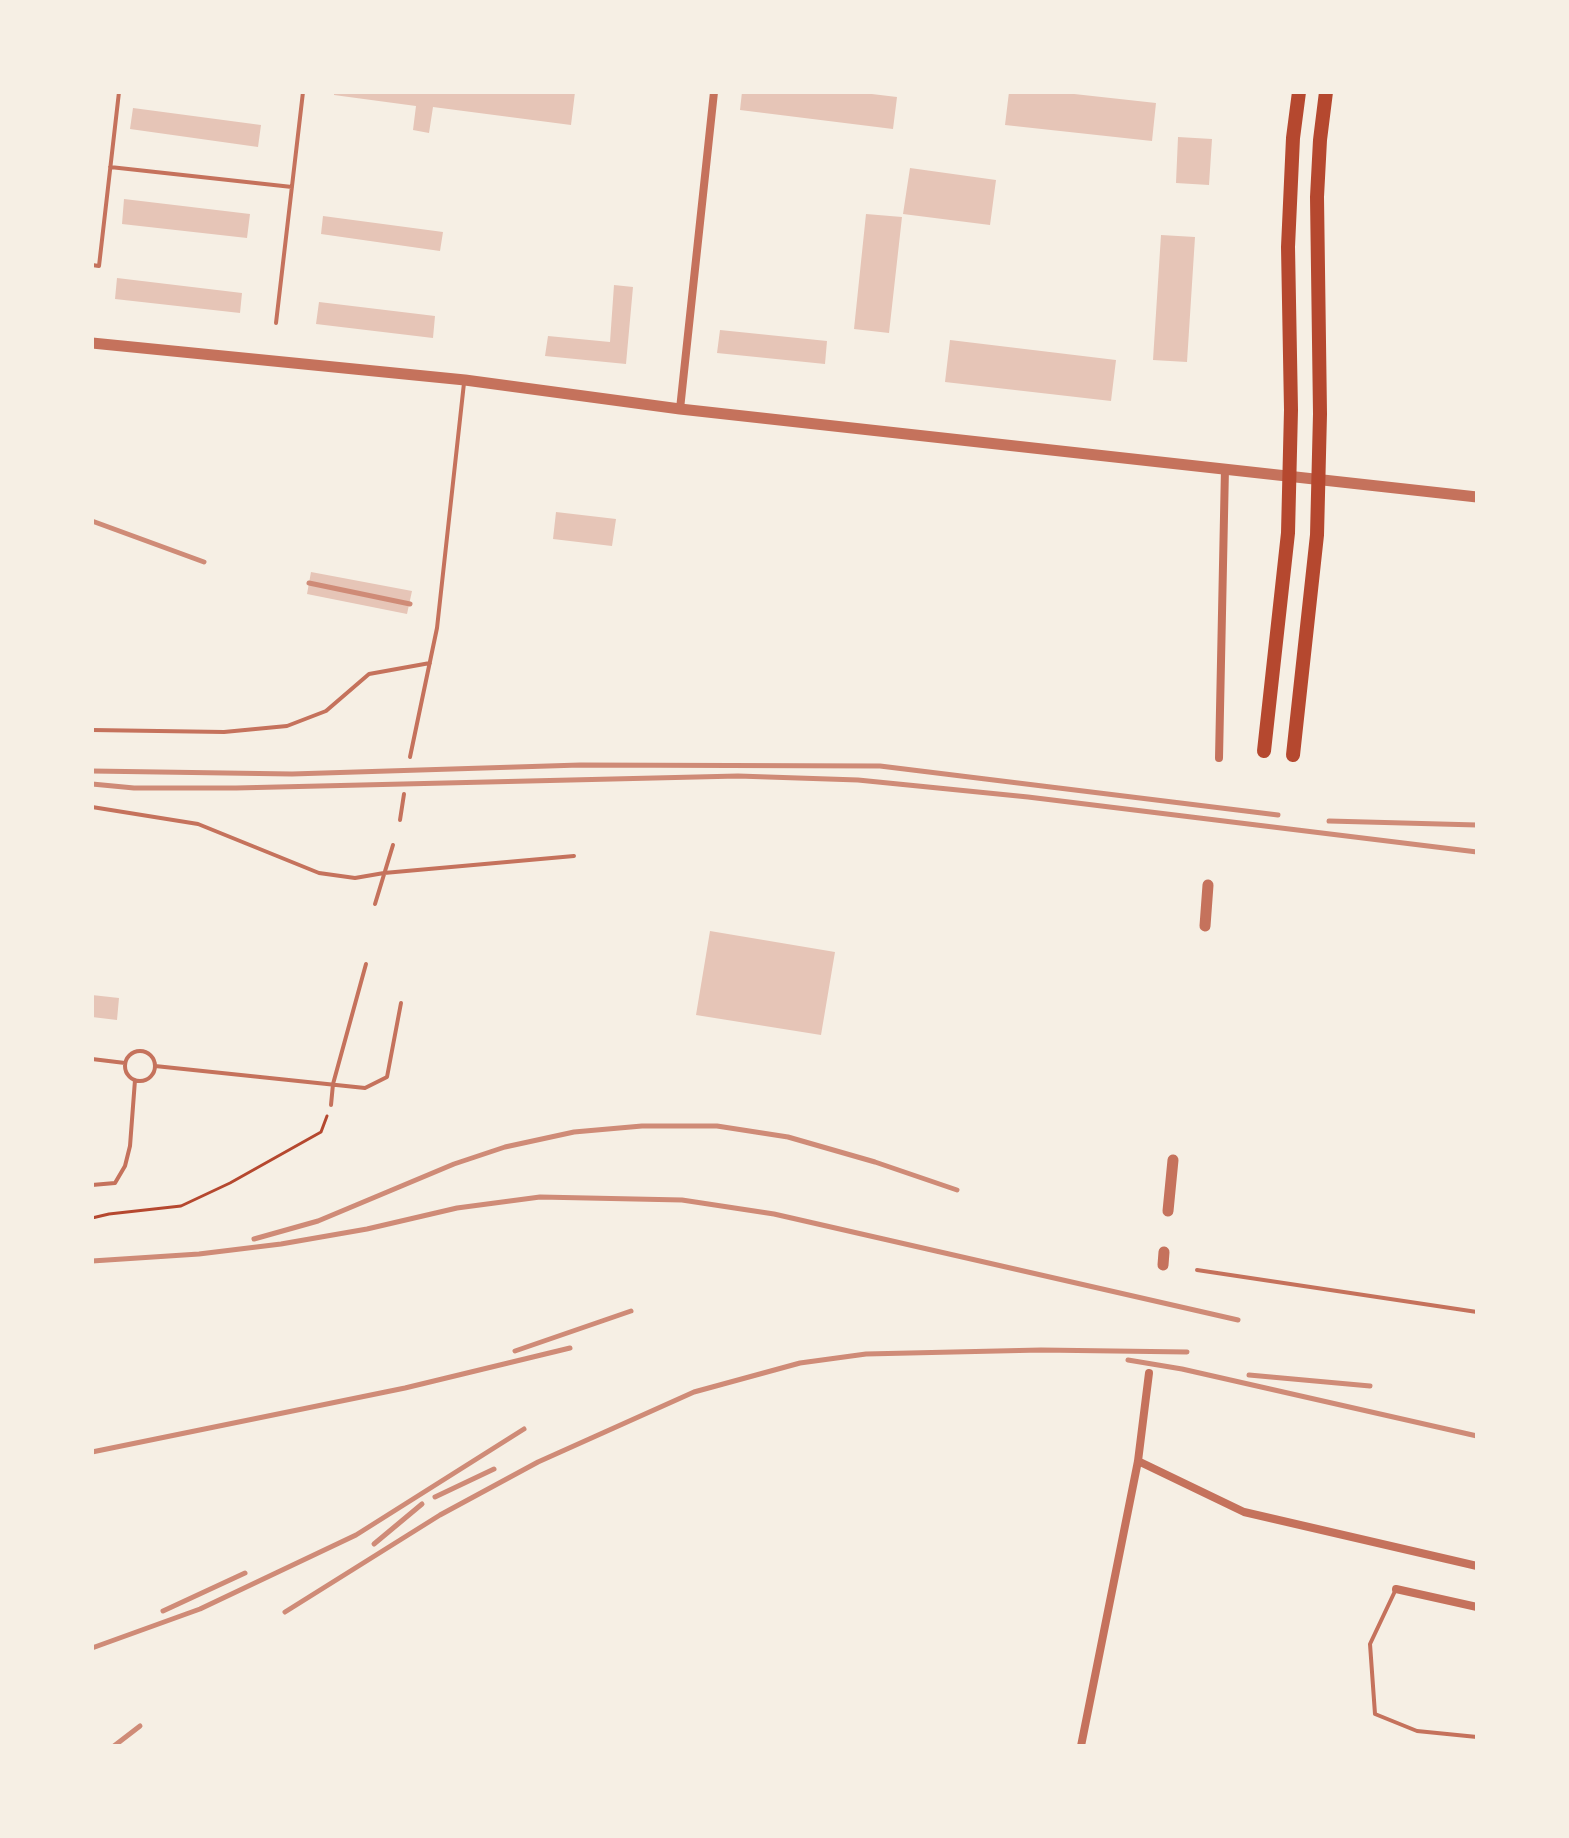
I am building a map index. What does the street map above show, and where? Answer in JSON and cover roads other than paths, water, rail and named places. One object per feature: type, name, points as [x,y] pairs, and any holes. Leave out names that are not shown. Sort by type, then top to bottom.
[{"type":"main road","points":[[1264,751],[1288,533],[1291,410],[1288,247],[1293,138],[1299,92]]},
{"type":"main road","points":[[1293,755],[1317,535],[1320,414],[1317,197],[1326,92]]},
{"type":"street","points":[[680,409],[714,92]]},
{"type":"street","points":[[92,343],[465,380],[680,409],[1477,497]]},
{"type":"street","points":[[1219,758],[1225,468]]},
{"type":"street","points":[[1205,926],[1208,885]]},
{"type":"street","points":[[1168,1211],[1173,1160]]},
{"type":"street","points":[[1081,1746],[1138,1461],[1149,1373]]},
{"type":"street","points":[[1138,1461],[1244,1512],[1477,1566]]},
{"type":"street","points":[[1396,1589],[1477,1607]]},
{"type":"lane","points":[[92,265],[99,266],[119,92]]},
{"type":"lane","points":[[276,323],[303,92]]},
{"type":"lane","points":[[110,167],[292,187]]},
{"type":"lane","points":[[410,757],[437,628],[465,380]]},
{"type":"lane","points":[[92,730],[224,732],[287,726],[326,711],[369,674],[430,663]]},
{"type":"lane","points":[[400,820],[404,794]]},
{"type":"lane","points":[[92,807],[198,824],[319,873],[355,878],[574,856]]},
{"type":"lane","points":[[375,904],[393,845]]},
{"type":"lane","points":[[331,1105],[333,1084],[366,964]]},
{"type":"lane","points":[[155,1066],[365,1088],[387,1077],[401,1003]]},
{"type":"lane","points":[[92,1185],[115,1183],[125,1166],[130,1146],[135,1080],[125,1069],[125,1063],[134,1052],[143,1051],[155,1066],[146,1080],[135,1080]]},
{"type":"lane","points":[[92,1059],[125,1063]]},
{"type":"lane","points":[[1197,1270],[1477,1312]]},
{"type":"lane","points":[[1396,1589],[1370,1644],[1375,1714],[1417,1731],[1477,1737]]},
{"type":"railway","points":[[92,521],[204,562]]},
{"type":"railway","points":[[309,583],[410,604]]},
{"type":"railway","points":[[92,771],[292,774],[580,765],[880,766],[1278,815]]},
{"type":"railway","points":[[92,784],[134,788],[236,788],[738,776],[858,780],[1028,797],[1477,852]]},
{"type":"railway","points":[[1329,821],[1477,825]]},
{"type":"railway","points":[[254,1239],[318,1221],[454,1164],[505,1147],[574,1132],[642,1126],[717,1126],[788,1137],[957,1190]]},
{"type":"railway","points":[[92,1261],[199,1254],[281,1244],[367,1229],[457,1208],[540,1197],[682,1200],[774,1214],[1238,1320]]},
{"type":"railway","points":[[515,1351],[631,1311]]},
{"type":"railway","points":[[92,1452],[405,1388],[570,1348]]},
{"type":"railway","points":[[285,1612],[440,1515],[538,1462],[694,1392],[800,1363],[866,1354],[1041,1350],[1187,1352]]},
{"type":"railway","points":[[1128,1360],[1182,1369],[1477,1436]]},
{"type":"railway","points":[[1249,1375],[1370,1386]]},
{"type":"railway","points":[[92,1648],[200,1609],[356,1535],[524,1429]]},
{"type":"railway","points":[[435,1497],[494,1469]]},
{"type":"railway","points":[[374,1544],[422,1504]]},
{"type":"railway","points":[[163,1611],[245,1573]]},
{"type":"railway","points":[[114,1746],[140,1726]]}]
